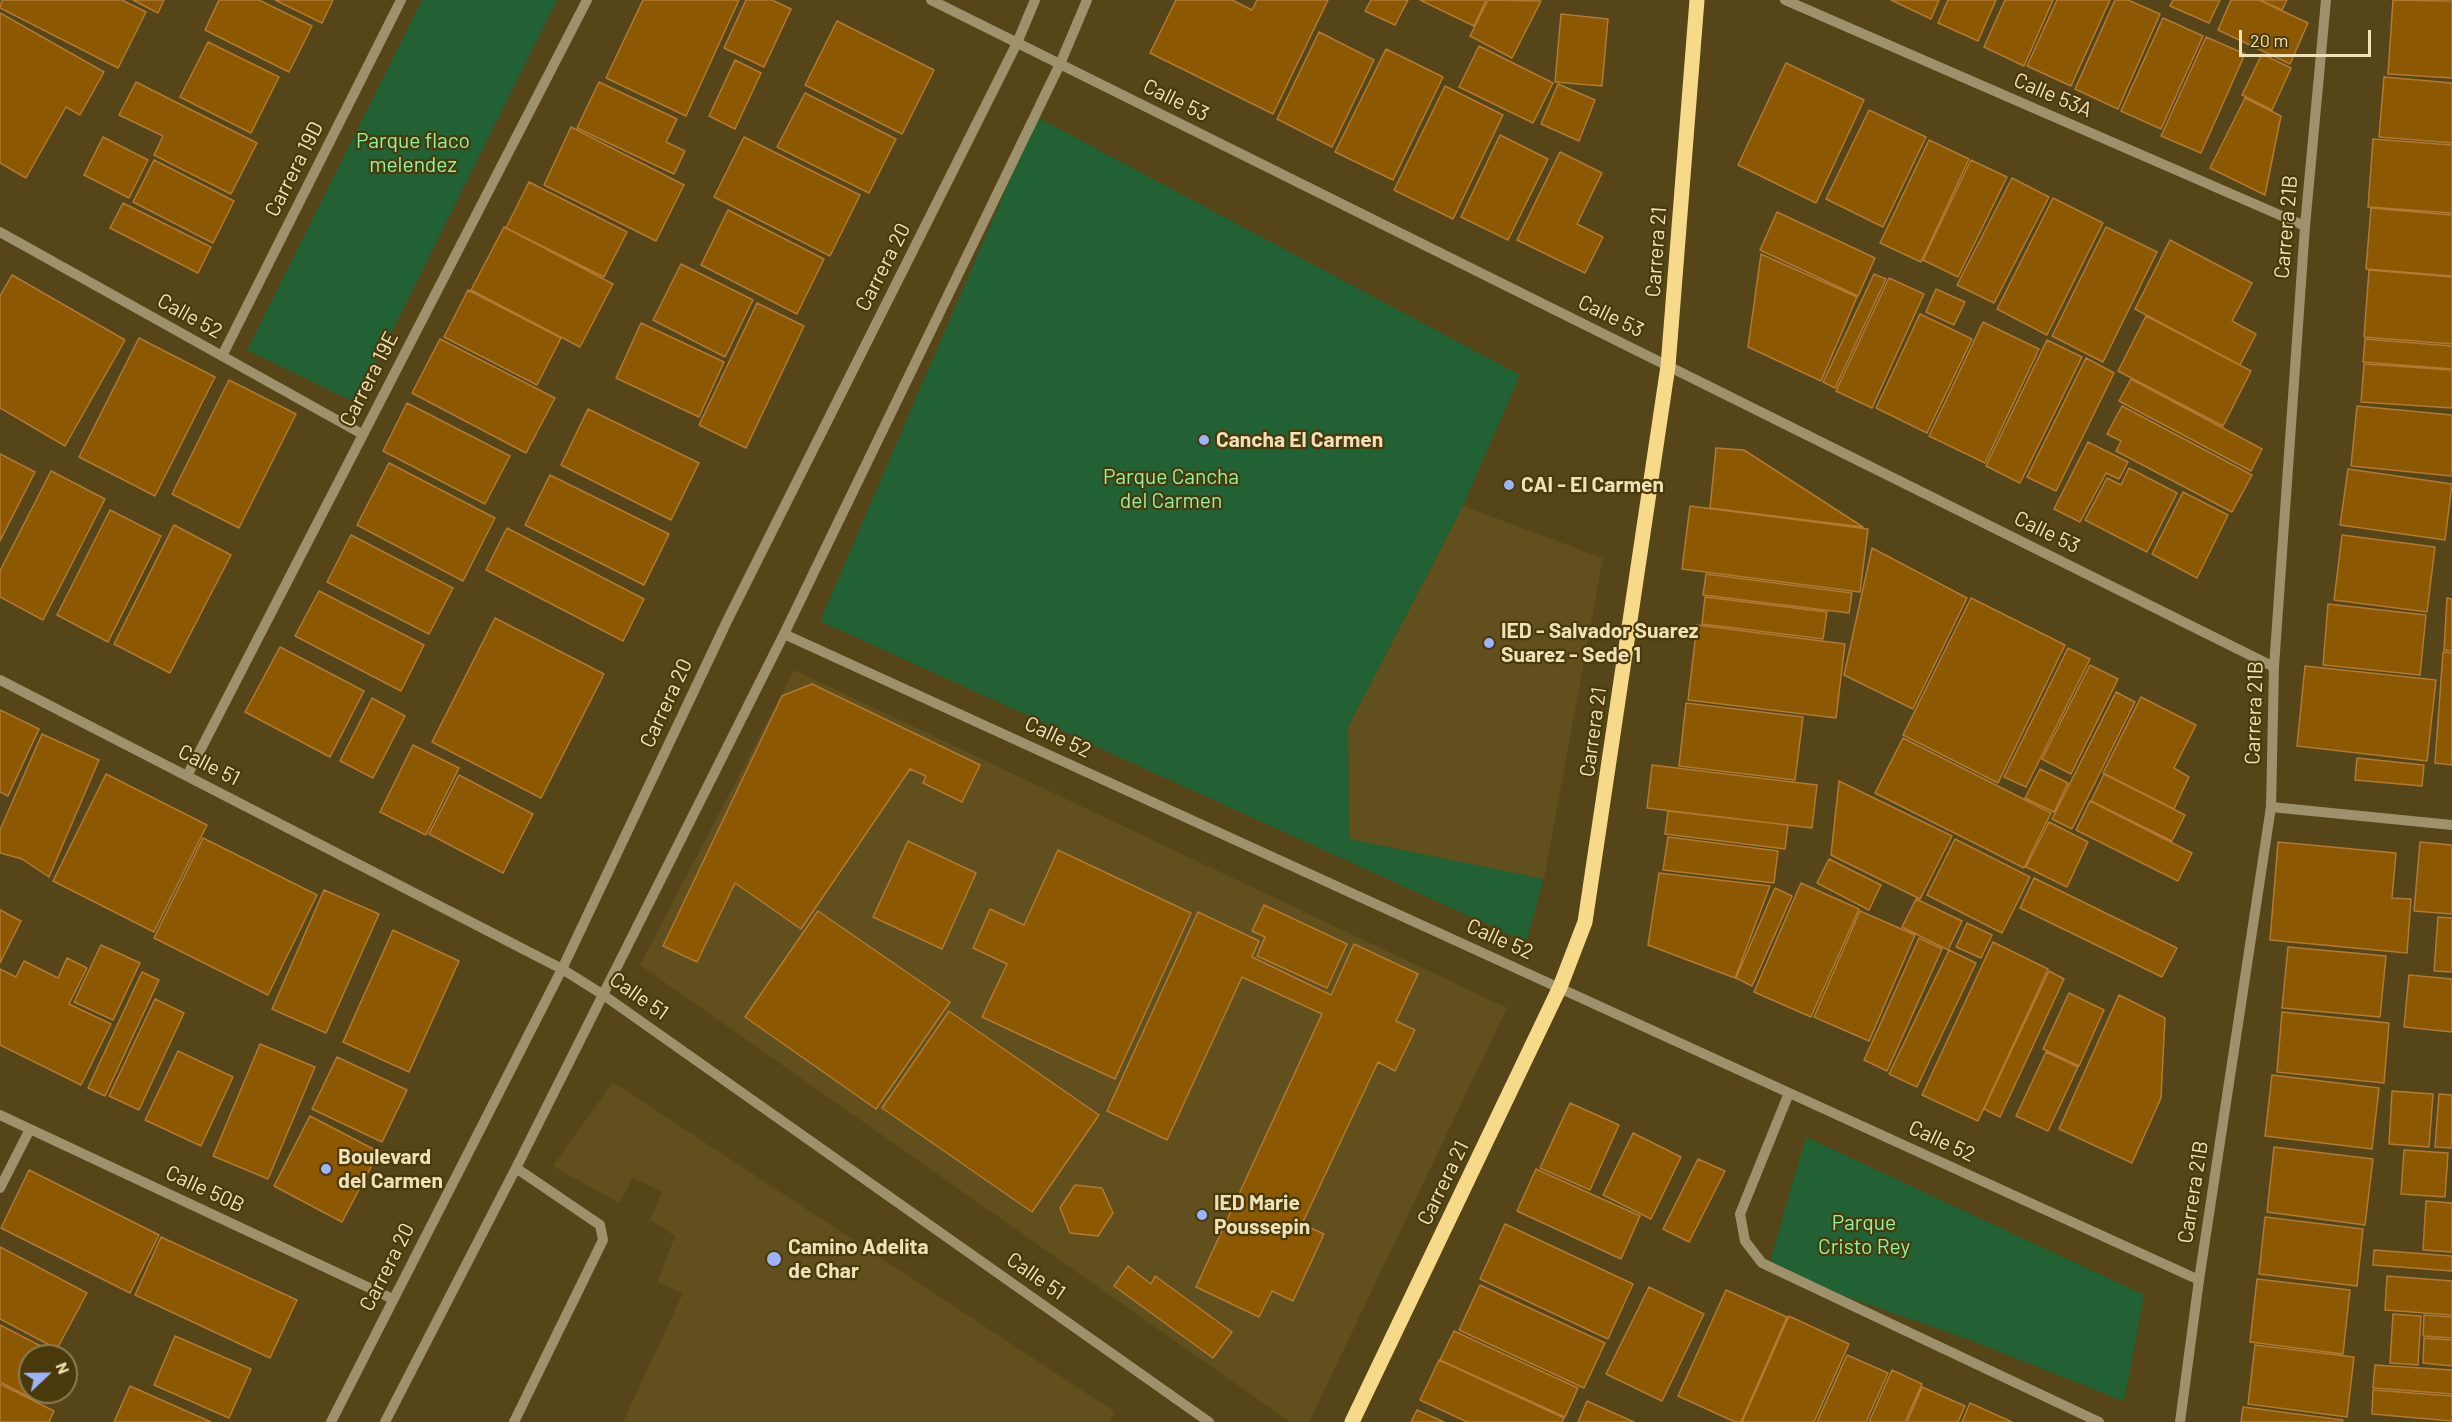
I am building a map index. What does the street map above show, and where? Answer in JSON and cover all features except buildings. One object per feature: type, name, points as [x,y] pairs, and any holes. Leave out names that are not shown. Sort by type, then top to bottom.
[{"type":"main road","name":"Carrera 21","points":[[1352,1422],[1560,987],[1585,922],[1668,366],[1697,0]]},
{"type":"street","name":"Carrera 19D","points":[[222,356],[401,0]]},
{"type":"street","name":"Carrera 19E","points":[[187,776],[587,0]]},
{"type":"street","name":"Calle 53","points":[[931,0],[2274,667]]},
{"type":"street","name":"Carrera 20","points":[[331,1422],[562,969],[728,619],[1017,43],[1035,0]]},
{"type":"street","points":[[385,1422],[516,1168],[784,634],[1060,64],[1087,0]]},
{"type":"street","name":"Calle 53A","points":[[1785,0],[2305,226]]},
{"type":"street","name":"Carrera 21B","points":[[2180,1422],[2199,1280],[2271,807],[2274,667],[2305,226],[2326,0]]},
{"type":"street","name":"Calle 52","points":[[0,232],[362,434]]},
{"type":"street","name":"Calle 52","points":[[784,634],[2199,1280]]},
{"type":"street","name":"Calle 51","points":[[0,680],[562,969],[602,994],[1209,1422]]},
{"type":"street","points":[[2271,807],[2452,825]]},
{"type":"street","points":[[1789,1093],[1740,1214],[1745,1240],[1762,1263],[2099,1422]]},
{"type":"street","name":"Calle 50B","points":[[0,1115],[393,1299]]},
{"type":"street","points":[[0,1188],[30,1129]]},
{"type":"street","points":[[514,1422],[603,1240],[600,1225],[516,1168]]},
{"type":"shaded area","name":"IED - Salvador Suarez Suarez - Sede 1","points":[[1463,506],[1603,558],[1544,879],[1349,840],[1348,727]]},
{"type":"shaded area","name":"IED Marie Poussepin","points":[[794,670],[1507,1008],[1309,1422],[1290,1422],[640,965]]},
{"type":"shaded area","name":"Camino Adelita de Char","points":[[613,1082],[1115,1412],[1110,1422],[623,1422],[683,1293],[657,1283],[675,1236],[650,1220],[662,1192],[633,1178],[619,1203],[553,1166]]},
{"type":"green space","name":"Parque flaco melendez","points":[[422,0],[557,0],[356,403],[247,350]]},
{"type":"green space","name":"Parque Cancha del Carmen","points":[[1037,117],[1520,375],[1463,506],[1348,727],[1349,839],[1544,879],[1526,942],[820,621]]},
{"type":"green space","name":"Parque Cristo Rey","points":[[1806,1137],[2144,1295],[2124,1401],[1967,1339],[1839,1294],[1770,1261]]},
{"type":"place","name":"Cancha El Carmen","points":[[1204,440]]},
{"type":"place","name":"CAI - El Carmen","points":[[1509,485]]},
{"type":"place","name":"IED - Salvador Suarez Suarez - Sede 1","points":[[1489,643]]},
{"type":"place","name":"Boulevard del Carmen","points":[[326,1169]]},
{"type":"place","name":"IED Marie Poussepin","points":[[1202,1215]]},
{"type":"place","name":"Camino Adelita de Char","points":[[774,1259]]}]
